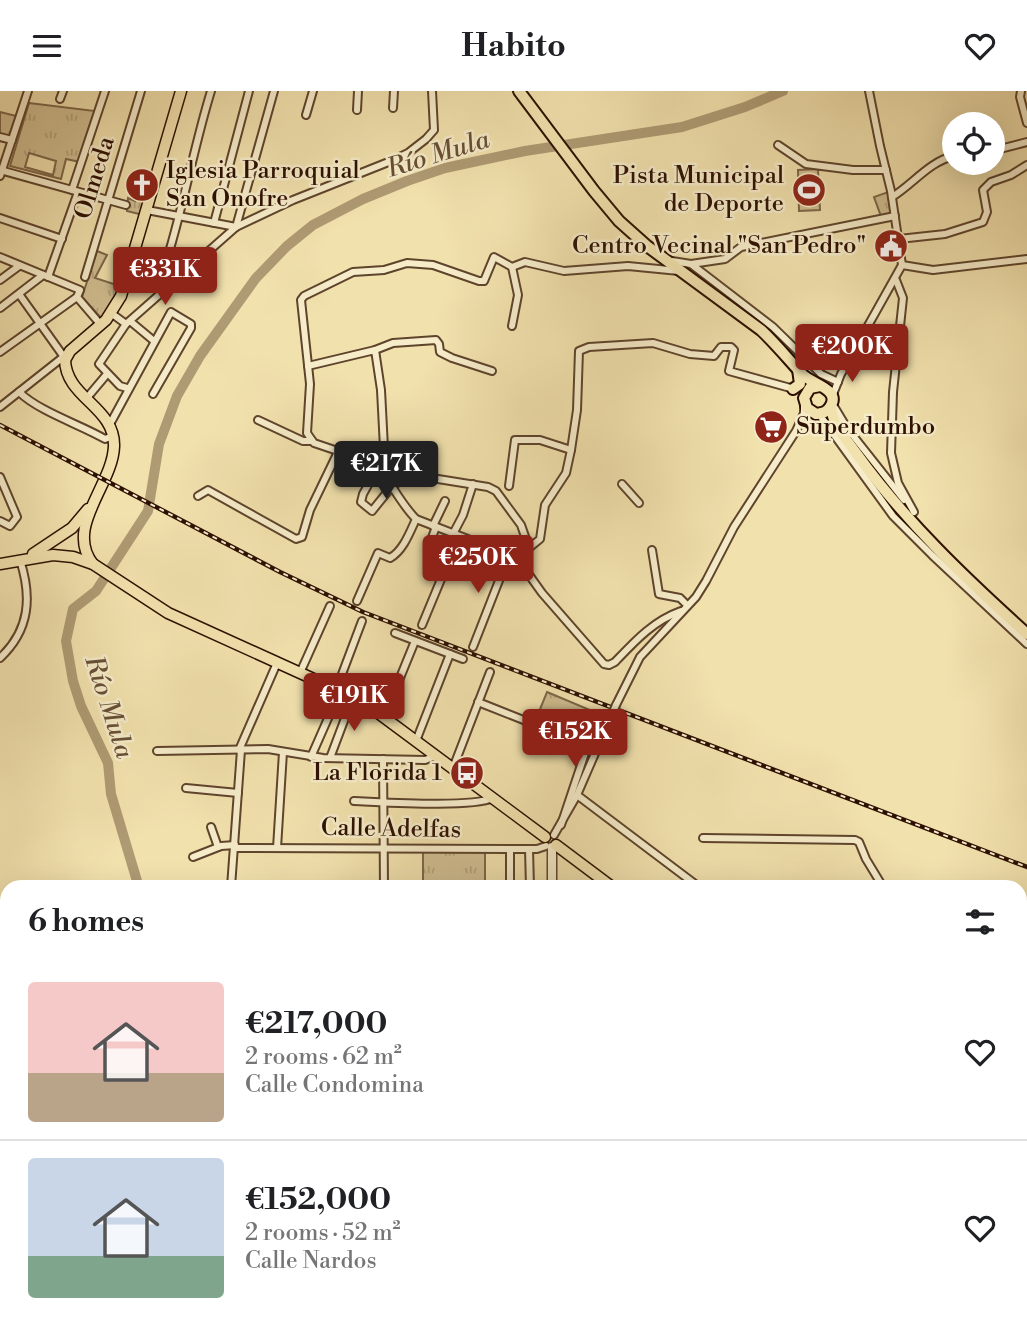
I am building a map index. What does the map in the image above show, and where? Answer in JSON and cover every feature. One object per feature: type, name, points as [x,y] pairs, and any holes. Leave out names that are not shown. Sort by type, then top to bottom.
[{"type":"highway","points":[[519,91],[619,221],[647,246],[761,330],[801,372],[827,388],[832,400],[832,416],[841,432]]},
{"type":"highway","points":[[793,389],[798,387],[801,372]]},
{"type":"highway","points":[[801,372],[809,410],[829,418],[920,533],[1027,634]]},
{"type":"highway","points":[[805,398],[812,387],[820,386]]},
{"type":"highway","points":[[818,414],[826,411],[832,400]]},
{"type":"main road","points":[[93,564],[85,552],[86,523],[112,460],[113,436],[110,424],[68,377],[66,356],[101,325],[123,290],[181,91]]},
{"type":"main road","points":[[23,559],[64,534],[80,520],[99,493]]},
{"type":"main road","points":[[64,534],[76,532],[84,542]]},
{"type":"main road","points":[[64,534],[58,546],[69,557]]},
{"type":"main road","points":[[69,557],[79,555],[84,542]]},
{"type":"main road","points":[[0,564],[53,555],[93,564],[168,613],[353,698],[384,717],[603,880]]},
{"type":"street","points":[[28,91],[1,172],[126,205]]},
{"type":"street","points":[[60,99],[63,91]]},
{"type":"street","points":[[0,308],[46,276],[62,239],[105,91]]},
{"type":"street","name":"Olmeda","points":[[85,277],[141,91]]},
{"type":"street","points":[[167,259],[211,91]]},
{"type":"street","points":[[214,223],[249,91]]},
{"type":"street","points":[[236,227],[274,91]]},
{"type":"street","points":[[306,114],[313,91]]},
{"type":"street","points":[[357,110],[358,91]]},
{"type":"street","points":[[393,108],[394,91]]},
{"type":"street","points":[[127,388],[120,386],[99,364],[128,322],[236,227],[293,199],[408,153],[434,130],[432,91]]},
{"type":"street","points":[[869,91],[892,197],[902,265],[850,359],[832,400],[847,428],[914,512],[898,482],[891,453],[892,392],[903,298],[895,279]]},
{"type":"street","points":[[1021,91],[1027,123]]},
{"type":"street","points":[[0,137],[12,140]]},
{"type":"street","points":[[1005,148],[1027,142]]},
{"type":"street","points":[[778,145],[806,164],[853,170],[886,170]]},
{"type":"street","points":[[892,197],[910,187],[942,159]]},
{"type":"street","points":[[899,239],[945,234],[984,222],[988,212],[983,190],[991,182],[1011,175],[1027,165]]},
{"type":"street","points":[[147,210],[236,227]]},
{"type":"street","points":[[666,260],[691,264],[725,259],[741,247],[895,216]]},
{"type":"street","points":[[0,218],[62,239]]},
{"type":"street","points":[[647,246],[654,255],[654,268]]},
{"type":"street","points":[[0,257],[80,290],[77,297],[0,352]]},
{"type":"street","points":[[312,441],[307,433],[310,410],[309,366],[301,300],[304,296],[353,272],[384,270],[418,262],[484,281],[494,257],[512,267],[518,295],[512,326]]},
{"type":"street","points":[[902,265],[933,270],[1027,260]]},
{"type":"street","points":[[512,267],[525,262],[564,271],[628,266],[680,271]]},
{"type":"street","points":[[691,264],[690,268],[699,284]]},
{"type":"street","points":[[691,264],[773,327],[816,369],[838,383]]},
{"type":"street","points":[[0,280],[19,265]]},
{"type":"street","points":[[0,407],[66,356],[19,294]]},
{"type":"street","points":[[77,297],[101,325]]},
{"type":"street","points":[[110,424],[127,388],[171,312],[191,324],[153,394]]},
{"type":"street","points":[[111,313],[154,341]]},
{"type":"street","points":[[309,366],[393,343],[436,340],[440,352],[492,371]]},
{"type":"street","points":[[517,558],[540,539],[545,505],[566,473],[577,410],[579,351],[589,347],[653,343],[690,354],[714,356],[721,347],[731,347],[734,349],[729,371],[793,389],[805,398],[804,413],[796,431],[734,527],[696,597],[640,657],[578,795],[551,842],[552,880]]},
{"type":"street","points":[[375,350],[381,390],[384,448],[361,502],[372,511],[393,485],[413,475],[488,487],[496,491],[521,525],[529,548]]},
{"type":"street","points":[[820,386],[850,359]]},
{"type":"street","points":[[86,399],[107,374]]},
{"type":"street","points":[[19,393],[29,402],[84,426],[105,439],[113,436]]},
{"type":"street","points":[[796,431],[811,415],[818,414],[893,516],[1027,644]]},
{"type":"street","points":[[258,420],[303,441],[312,441],[377,466],[416,519],[517,558],[542,593],[604,664],[615,662],[664,617],[684,608]]},
{"type":"street","points":[[509,486],[515,440],[540,440],[571,450]]},
{"type":"street","points":[[198,496],[208,490],[296,539],[302,537],[310,510],[338,452]]},
{"type":"street","points":[[0,477],[17,516],[10,526],[0,521]]},
{"type":"street","points":[[422,625],[454,549],[473,484]]},
{"type":"street","points":[[622,484],[639,503]]},
{"type":"street","points":[[429,545],[445,501]]},
{"type":"street","points":[[356,601],[378,553],[394,557],[407,540],[416,519]]},
{"type":"street","points":[[454,549],[503,568]]},
{"type":"street","points":[[489,562],[494,549]]},
{"type":"street","points":[[652,550],[659,594],[680,598],[684,608]]},
{"type":"street","points":[[474,647],[509,555]]},
{"type":"street","points":[[0,658],[8,649],[27,612],[28,588],[23,559]]},
{"type":"street","points":[[300,673],[330,606]]},
{"type":"street","points":[[311,757],[362,621]]},
{"type":"street","points":[[395,633],[463,659]]},
{"type":"street","points":[[384,717],[415,641]]},
{"type":"street","points":[[416,741],[450,654]]},
{"type":"street","points":[[232,880],[240,750],[277,663]]},
{"type":"street","points":[[453,768],[490,672]]},
{"type":"street","points":[[330,758],[353,698]]},
{"type":"street","points":[[478,702],[584,744],[586,750],[561,825]]},
{"type":"street","points":[[157,751],[268,749],[311,757],[425,760],[436,756]]},
{"type":"street","points":[[277,848],[284,752]]},
{"type":"street","points":[[383,759],[384,880]]},
{"type":"street","points":[[186,788],[238,793]]},
{"type":"street","points":[[578,795],[690,880]]},
{"type":"street","points":[[354,801],[486,801],[493,798]]},
{"type":"street","points":[[211,827],[219,847]]},
{"type":"street","points":[[702,838],[855,840],[859,842],[879,880]]},
{"type":"street","name":"Calle Adelfas","points":[[193,857],[219,847],[529,849],[551,842]]},
{"type":"street","points":[[510,849],[510,880]]},
{"type":"street","points":[[529,849],[530,880]]},
{"type":"green space","points":[[29,103],[95,111],[80,162],[66,159],[61,179],[10,166]],"holes":[[[29,153],[56,161],[53,175],[25,167]]]},
{"type":"green space","points":[[0,112],[16,116],[9,136],[0,134]]},
{"type":"green space","name":"Pista Municipal de Deporte","points":[[818,169],[820,210],[799,211],[798,170]]},
{"type":"green space","points":[[891,191],[895,216],[882,219],[874,197]]},
{"type":"green space","points":[[137,197],[146,200],[143,215],[127,211],[128,198],[135,201]]},
{"type":"green space","points":[[97,251],[107,255],[95,278],[123,287],[101,318],[82,297]]},
{"type":"green space","points":[[547,692],[597,713],[586,746],[534,724]]},
{"type":"green space","points":[[423,849],[485,849],[485,880],[423,880]]},
{"type":"waterway","name":"Río Mula","points":[[137,880],[111,794],[108,763],[81,706],[73,681],[66,641],[73,609],[96,591],[148,511],[159,444],[177,396],[200,356],[256,278],[287,246],[313,225],[363,199],[407,181],[445,168],[525,151],[682,127],[745,107],[783,91]]},
{"type":"railway","points":[[0,425],[280,572],[363,612],[1027,867]]},
{"type":"place","name":"Iglesia Parroquial San Onofre","points":[[142,185]]},
{"type":"place","name":"Pista Municipal de Deporte","points":[[809,190]]},
{"type":"place","name":"Centro Vecinal \"San Pedro\"","points":[[891,246]]},
{"type":"place","name":"Superdumbo","points":[[771,427]]},
{"type":"place","name":"La Florida 1","points":[[467,773]]}]
